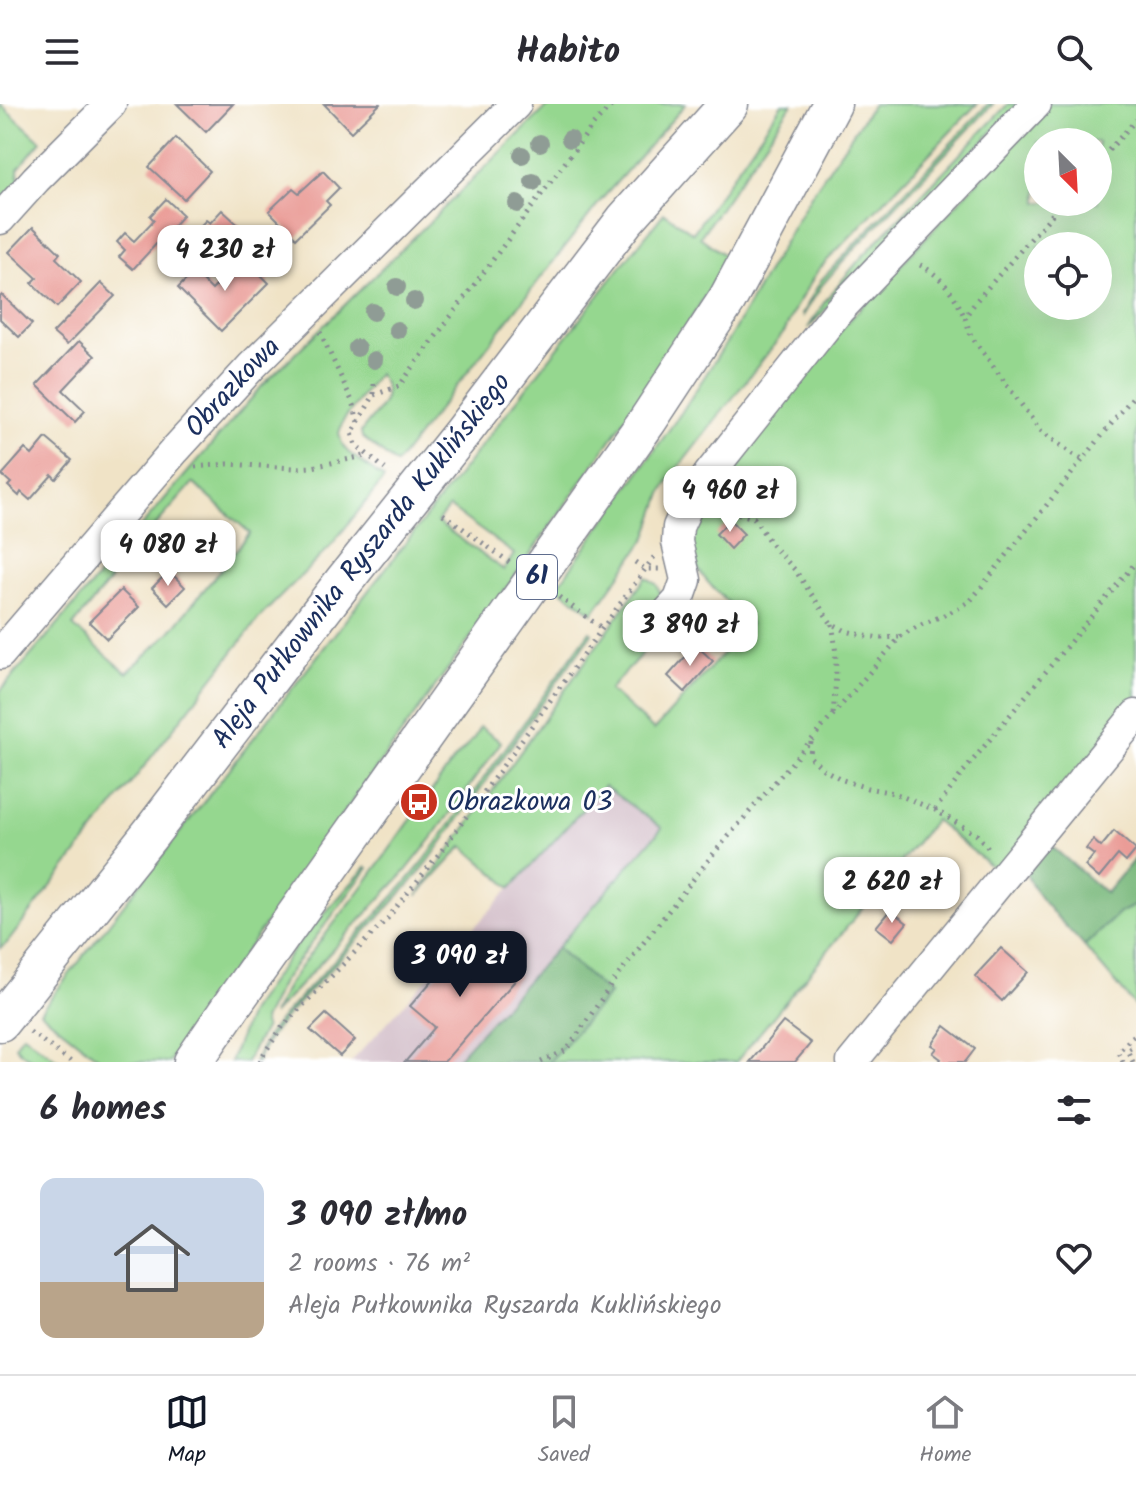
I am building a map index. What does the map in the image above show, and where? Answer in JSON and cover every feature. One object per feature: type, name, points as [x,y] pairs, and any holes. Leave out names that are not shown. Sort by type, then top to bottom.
[{"type":"main road","name":"Aleja Pułkownika Ryszarda Kuklińskiego","points":[[12,1025],[151,833],[625,220],[729,104]]},
{"type":"main road","name":"61","points":[[205,1052],[648,420],[727,300],[832,104]]},
{"type":"street","points":[[0,219],[111,104]]},
{"type":"street","name":"Obrazkowa","points":[[0,654],[175,450],[252,366],[516,104]]},
{"type":"street","points":[[667,613],[679,600],[686,580],[670,559],[677,542],[678,527],[689,503],[709,474],[839,310],[1036,104]]},
{"type":"street","points":[[852,1062],[1136,715]]},
{"type":"path","points":[[374,395],[399,386],[593,125],[613,104]]},
{"type":"path","points":[[1112,147],[1136,120]]},
{"type":"path","points":[[965,317],[1051,216]]},
{"type":"path","points":[[896,250],[908,260],[932,271],[956,299],[971,336],[1040,430],[1083,459]]},
{"type":"path","points":[[318,327],[354,405],[358,423]]},
{"type":"path","points":[[374,384],[374,395],[352,433],[356,445],[385,469]]},
{"type":"path","points":[[541,1062],[567,1050],[615,979],[714,853],[900,637],[913,628],[961,608],[971,600],[1136,393]]},
{"type":"path","points":[[187,468],[228,464],[312,467],[369,455]]},
{"type":"path","points":[[689,503],[754,518],[771,544],[795,570],[831,623],[836,643],[837,671],[833,715]]},
{"type":"path","points":[[443,514],[509,562]]},
{"type":"path","points":[[260,1062],[283,1026],[387,919],[442,850],[603,629],[670,559]]},
{"type":"path","points":[[935,810],[1136,562]]},
{"type":"path","points":[[557,596],[603,629]]},
{"type":"path","points":[[831,623],[866,636],[900,637]]},
{"type":"path","points":[[811,741],[810,757],[823,769],[867,788],[894,793],[935,810],[977,835],[1008,872]]},
{"type":"path","points":[[12,1025],[43,1040],[71,1062]]},
{"type":"path","points":[[1123,1062],[1118,1052],[1136,1034]]},
{"type":"path","points":[[1125,1046],[1136,1045]]},
{"type":"path","points":[[1125,1046],[1133,1062]]},
{"type":"shaded area","points":[[605,785],[663,828],[454,1062],[351,1062]]},
{"type":"green space","points":[[0,104],[41,141],[18,169],[19,182],[0,202]]},
{"type":"green space","points":[[550,104],[686,104],[602,199],[396,464],[362,437],[361,432],[385,398],[384,383],[378,374],[343,421],[339,433],[348,452],[384,479],[329,548],[260,617],[7,943],[0,948],[0,691],[101,574],[111,579],[73,626],[127,673],[170,632],[250,533],[193,483],[124,561],[118,553],[263,385]]},
{"type":"green space","points":[[782,104],[792,104],[700,237],[728,258],[677,342],[566,504],[169,1062],[104,1062],[40,1012],[664,213],[693,233]],"holes":[[[449,507],[514,554],[504,570],[437,522]]]},
{"type":"green space","points":[[873,104],[977,104],[818,270],[785,331],[671,477],[647,537],[593,613],[557,587],[681,413],[730,337],[811,195]]},
{"type":"green space","points":[[988,104],[993,104],[822,285],[803,316],[821,280]]},
{"type":"green space","points":[[1008,104],[1018,104],[808,328],[825,301],[859,260]]},
{"type":"green space","points":[[1049,104],[1136,104],[1136,700],[997,871],[935,820],[736,1062],[549,1062],[609,994],[557,948],[662,828],[604,786],[511,888],[463,846],[417,896],[646,577],[657,585],[661,596],[674,580],[650,622],[652,627],[661,627],[662,642],[650,650],[646,649],[609,690],[654,730],[750,624],[714,590],[693,559],[692,538],[701,505],[834,337],[1024,131],[1024,216],[1112,216],[1112,128],[1027,128]]},
{"type":"green space","points":[[590,631],[592,633],[428,862],[286,1017],[267,1041],[257,1062],[254,1062],[280,1019],[424,861]]},
{"type":"green space","points":[[480,727],[501,742],[433,837],[405,872],[272,1015],[303,963]]},
{"type":"green space","points":[[1043,839],[1106,893],[1136,857],[1136,905],[1119,913],[1084,946],[1041,899],[1023,866]]},
{"type":"green space","points":[[366,867],[282,982],[263,1020],[265,1027],[246,1062],[230,1062],[250,1011],[298,943]]},
{"type":"green space","points":[[1136,905],[1136,1007],[1084,946],[1119,913]]},
{"type":"green space","points":[[557,948],[609,994],[549,1062],[454,1062]]},
{"type":"green space","points":[[23,1034],[61,1062],[41,1061],[25,1055],[15,1046]]},
{"type":"building","points":[[177,104],[233,104],[206,132]]},
{"type":"building","points":[[324,104],[380,104],[351,132]]},
{"type":"building","points":[[176,138],[210,171],[184,199],[149,167]]},
{"type":"building","points":[[323,171],[339,188],[326,201],[330,205],[296,238],[269,211],[293,188],[299,193]]},
{"type":"building","points":[[166,199],[183,215],[133,269],[119,257],[125,250],[117,242],[125,233],[134,241],[154,220],[150,216]]},
{"type":"building","points":[[222,210],[245,231],[225,253],[221,249],[210,261],[187,240],[206,220],[210,223]]},
{"type":"building","points":[[33,227],[60,253],[56,258],[81,282],[57,307],[32,283],[37,278],[9,252]]},
{"type":"building","points":[[244,258],[269,283],[221,331],[178,288],[194,272],[212,290]]},
{"type":"building","points":[[101,283],[115,296],[67,345],[53,333]]},
{"type":"building","points":[[2,295],[32,324],[19,337],[0,319]]},
{"type":"building","points":[[79,341],[95,356],[63,390],[85,411],[75,422],[37,385]]},
{"type":"building","points":[[46,438],[72,460],[56,479],[52,475],[30,500],[21,492],[19,496],[2,475],[25,449],[32,455]]},
{"type":"building","points":[[730,520],[744,534],[730,549],[716,534]]},
{"type":"building","points":[[169,571],[185,587],[168,604],[152,588]]},
{"type":"building","points":[[121,590],[139,607],[107,639],[89,622]]},
{"type":"building","points":[[696,645],[713,661],[685,692],[668,676]]},
{"type":"building","points":[[1114,831],[1136,850],[1126,862],[1118,855],[1099,878],[1085,866],[1094,855],[1086,849],[1093,840],[1101,847]]},
{"type":"building","points":[[890,910],[907,923],[893,940],[876,927]]},
{"type":"building","points":[[472,935],[519,976],[444,1062],[405,1062],[435,1027],[410,1006]]},
{"type":"building","points":[[1001,948],[1028,972],[1002,1001],[975,976]]},
{"type":"building","points":[[326,1014],[355,1040],[340,1056],[310,1030]]},
{"type":"building","points":[[783,1022],[811,1043],[795,1062],[750,1062]]},
{"type":"building","points":[[945,1026],[975,1049],[965,1062],[939,1062],[941,1059],[933,1053],[937,1048],[932,1045]]},
{"type":"place","name":"Obrazkowa 03","points":[[419,802]]}]
